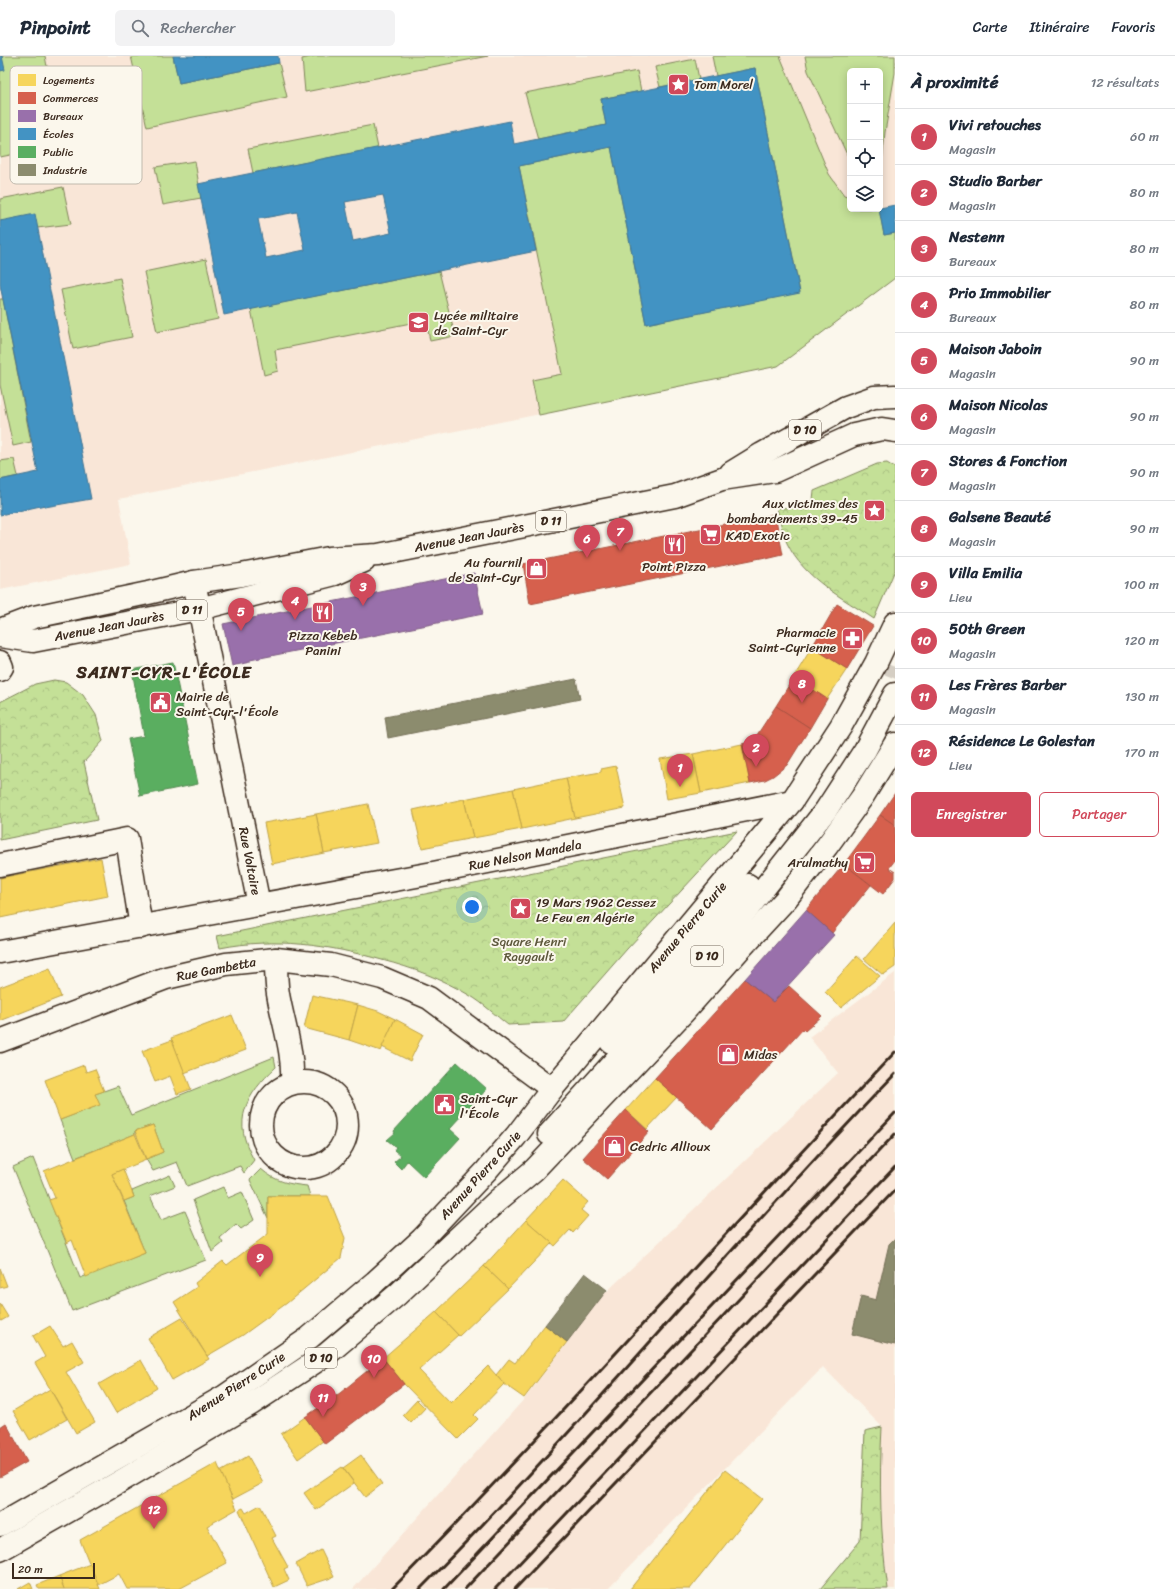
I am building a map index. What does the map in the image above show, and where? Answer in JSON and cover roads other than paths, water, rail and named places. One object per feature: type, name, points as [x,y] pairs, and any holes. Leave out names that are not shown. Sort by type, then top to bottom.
[{"type":"main road","name":"D 10","points":[[722,479],[762,454],[846,407],[874,397],[895,396]]},
{"type":"main road","name":"D 10","points":[[722,479],[775,470],[854,435],[882,429],[895,431]]},
{"type":"main road","name":"Avenue Jean Jaurès","points":[[0,630],[34,617],[148,594],[194,582],[242,575],[329,558],[378,555],[675,496],[722,479]]},
{"type":"main road","name":"Avenue Jean Jaurès","points":[[0,636],[33,641],[199,608],[335,574],[378,555]]},
{"type":"main road","name":"Rue Voltaire","points":[[0,952],[48,942],[141,927],[259,905],[194,582]]},
{"type":"main road","name":"Avenue Pierre Curie","points":[[0,1525],[225,1396],[309,1338],[375,1282],[422,1239],[486,1171],[516,1136],[552,1089],[792,801],[841,726],[876,663],[895,623]]},
{"type":"main road","points":[[0,662],[2,667],[0,670]]},
{"type":"main road","name":"D 10","points":[[497,1201],[523,1162],[668,1002],[750,906],[826,810],[866,750],[893,686]]},
{"type":"main road","name":"D 10","points":[[516,1136],[604,1049],[757,875],[820,796],[893,686]]},
{"type":"main road","name":"Avenue Pierre Curie","points":[[0,1550],[251,1404],[327,1354],[398,1294],[497,1201],[534,1170],[683,1013],[786,898],[827,846],[863,796],[895,744]]},
{"type":"main road","name":"Rue Nelson Mandela","points":[[259,905],[433,873],[792,801]]},
{"type":"main road","points":[[0,865],[127,839],[141,927]]},
{"type":"main road","name":"D 10","points":[[709,954],[740,949]]},
{"type":"main road","points":[[276,959],[278,995],[291,1056],[292,1083]]},
{"type":"main road","name":"Rue Gambetta","points":[[0,1041],[166,978],[226,964],[276,959],[331,965],[375,976],[429,998],[552,1089]]},
{"type":"tunnel","points":[[891,677],[895,667]]},
{"type":"railway","points":[[392,1589],[520,1456],[895,1052]]},
{"type":"railway","points":[[420,1589],[541,1462],[776,1202],[895,1074]]},
{"type":"railway","points":[[444,1589],[895,1113]]},
{"type":"railway","points":[[465,1589],[895,1134]]},
{"type":"railway","points":[[495,1589],[895,1167]]},
{"type":"railway","points":[[515,1589],[895,1190]]},
{"type":"place","name":"Tom Morel","points":[[678,84]]},
{"type":"place","name":"Lycée militaire de Saint-Cyr","points":[[418,322]]},
{"type":"place","name":"Aux victimes des bombardements 39-45","points":[[874,510]]},
{"type":"place","name":"KAD Exotic","points":[[711,535]]},
{"type":"place","name":"Point Pizza","points":[[674,544]]},
{"type":"place","name":"Stores & Fonction","points":[[620,551]]},
{"type":"place","name":"Maison Nicolas","points":[[587,558]]},
{"type":"place","name":"Au fournil de Saint-Cyr","points":[[537,569]]},
{"type":"place","name":"Nestenn","points":[[363,606]]},
{"type":"place","name":"Pizza Kebeb Panini","points":[[323,613]]},
{"type":"place","name":"Prio Immobilier","points":[[295,620]]},
{"type":"place","name":"Maison Jaboin","points":[[241,631]]},
{"type":"place","name":"Pharmacie Saint-Cyrienne","points":[[852,639]]},
{"type":"place","name":"Mairie de Saint-Cyr-l'École","points":[[160,703]]},
{"type":"place","name":"Galsene Beauté","points":[[802,703]]},
{"type":"place","name":"Studio Barber","points":[[756,767]]},
{"type":"place","name":"Vivi retouches","points":[[680,787]]},
{"type":"place","name":"Arulmathy","points":[[864,862]]},
{"type":"place","name":"19 Mars 1962 Cessez Le Feu en Algérie","points":[[520,909]]},
{"type":"place","name":"Midas","points":[[728,1054]]},
{"type":"place","name":"Saint-Cyr l'École","points":[[445,1105]]},
{"type":"place","name":"Cedric Allioux","points":[[615,1146]]},
{"type":"place","name":"Villa Emilia","points":[[260,1277]]},
{"type":"place","name":"50th Green","points":[[374,1378]]},
{"type":"place","name":"Les Frères Barber","points":[[323,1417]]},
{"type":"place","name":"Résidence Le Golestan","points":[[154,1529]]},
{"type":"district","name":"SAINT-CYR-L'ÉCOLE","points":[[164,672]]},
{"type":"park label","name":"Square Henri Raygault","points":[[529,948]]}]
